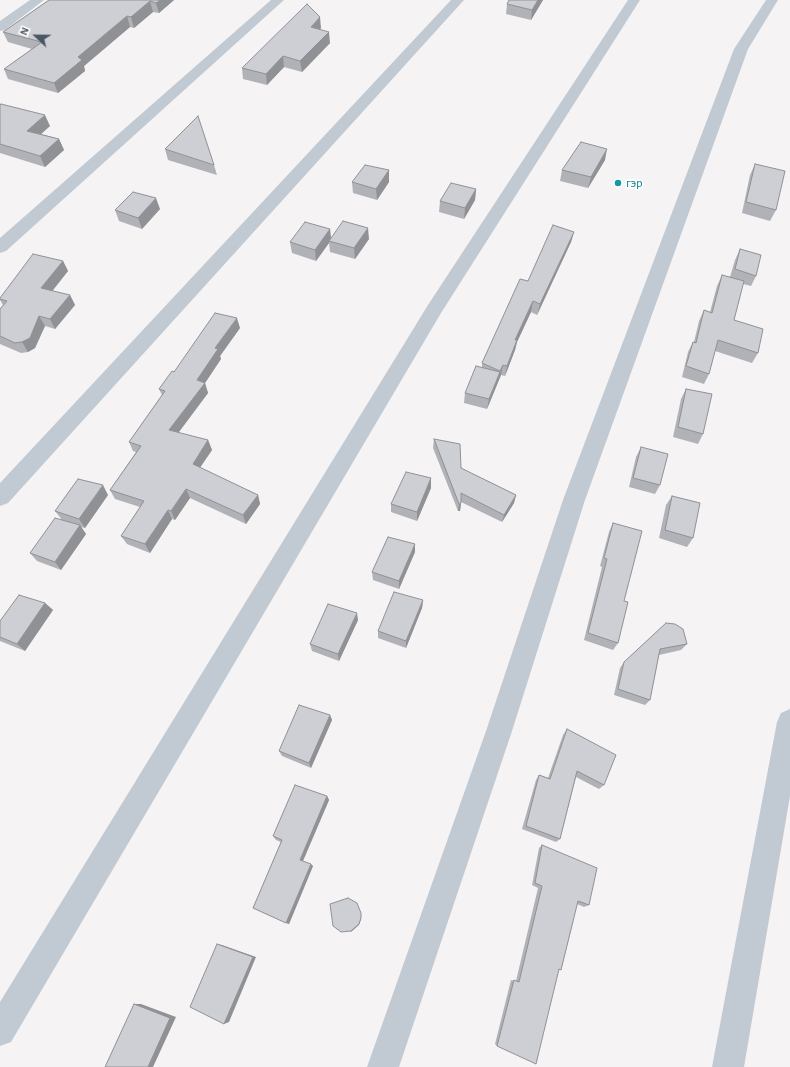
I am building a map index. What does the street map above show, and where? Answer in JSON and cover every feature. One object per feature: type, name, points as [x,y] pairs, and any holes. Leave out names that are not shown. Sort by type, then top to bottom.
[{"type":"street","points":[[0,27],[38,0]]},
{"type":"street","points":[[0,247],[278,0]]},
{"type":"street","points":[[0,497],[458,0]]},
{"type":"street","points":[[0,1031],[434,309],[634,0]]},
{"type":"street","points":[[383,1067],[499,731],[574,500],[742,48],[772,0]]},
{"type":"street","points":[[728,1067],[790,722]]},
{"type":"building","points":[[49,0],[160,0],[156,3],[150,1],[131,17],[127,16],[78,57],[82,60],[54,83],[4,69],[42,42],[3,32]]},
{"type":"building","points":[[509,0],[538,0],[532,10],[507,4]]},
{"type":"building","points":[[307,4],[320,17],[311,27],[329,32],[300,61],[283,56],[266,74],[242,68]]},
{"type":"building","points":[[1,104],[45,115],[27,131],[59,139],[40,156],[0,144]]},
{"type":"building","points":[[198,116],[214,165],[165,149]]},
{"type":"building","points":[[581,142],[607,149],[591,177],[562,170]]},
{"type":"building","points":[[755,164],[785,171],[776,210],[746,202]]},
{"type":"building","points":[[365,165],[389,170],[376,189],[352,182]]},
{"type":"building","points":[[451,183],[476,189],[465,208],[440,201]]},
{"type":"building","points":[[133,192],[156,198],[138,218],[115,210]]},
{"type":"building","points":[[343,221],[368,228],[354,248],[329,241]]},
{"type":"building","points":[[305,222],[330,229],[315,250],[290,242]]},
{"type":"building","points":[[553,225],[574,232],[540,304],[533,301],[515,340],[517,340],[507,366],[503,365],[500,371],[482,363],[520,279],[528,281]]},
{"type":"building","points":[[740,249],[761,255],[756,276],[735,269]]},
{"type":"building","points":[[33,254],[63,261],[41,288],[70,295],[50,319],[39,316],[30,338],[22,342],[15,343],[0,336],[0,309],[7,301],[0,298]]},
{"type":"building","points":[[722,275],[744,281],[734,320],[763,329],[758,353],[718,340],[709,374],[686,366],[693,342],[696,343],[704,310],[712,313]]},
{"type":"building","points":[[215,313],[237,318],[215,348],[218,349],[197,380],[205,383],[169,430],[208,440],[193,464],[258,495],[243,515],[186,489],[171,511],[168,510],[145,544],[121,536],[144,501],[110,490],[141,446],[129,442],[165,391],[159,389],[172,371],[174,372]]},
{"type":"building","points":[[476,366],[500,372],[489,399],[465,393]]},
{"type":"building","points":[[686,389],[712,394],[703,434],[678,427]]},
{"type":"building","points":[[434,439],[460,444],[461,468],[516,495],[504,515],[461,493],[461,503],[459,504]]},
{"type":"building","points":[[641,447],[668,454],[660,485],[633,478]]},
{"type":"building","points":[[406,472],[431,478],[417,512],[391,504]]},
{"type":"building","points":[[78,479],[103,485],[79,519],[55,511]]},
{"type":"building","points":[[672,496],[700,503],[693,538],[665,530]]},
{"type":"building","points":[[55,518],[80,525],[55,562],[30,553]]},
{"type":"building","points":[[613,523],[642,531],[624,601],[628,602],[618,643],[588,633],[607,559],[604,558]]},
{"type":"building","points":[[388,537],[415,544],[399,581],[372,572]]},
{"type":"building","points":[[394,592],[423,600],[406,641],[378,631]]},
{"type":"building","points":[[19,595],[45,603],[17,644],[0,637],[0,621]]},
{"type":"building","points":[[328,604],[357,613],[338,654],[310,644]]},
{"type":"building","points":[[666,623],[675,624],[683,629],[687,644],[660,649],[650,700],[618,689],[624,662]]},
{"type":"building","points":[[299,705],[330,715],[309,763],[279,751]]},
{"type":"building","points":[[567,729],[616,755],[604,785],[577,771],[560,839],[526,826],[539,775],[550,779]]},
{"type":"building","points":[[295,785],[327,796],[300,860],[311,864],[286,923],[253,908],[282,840],[273,836]]},
{"type":"building","points":[[542,845],[597,868],[589,905],[578,901],[561,970],[559,969],[536,1064],[497,1046],[514,980],[519,982],[542,886],[535,883]]},
{"type":"building","points":[[348,898],[357,903],[361,913],[361,918],[359,924],[351,931],[341,932],[333,926],[330,904]]},
{"type":"building","points":[[217,944],[253,957],[224,1024],[190,1007]]},
{"type":"building","points":[[134,1004],[170,1018],[148,1067],[105,1067]]},
{"type":"place","name":"гэр","points":[[618,183]]}]
